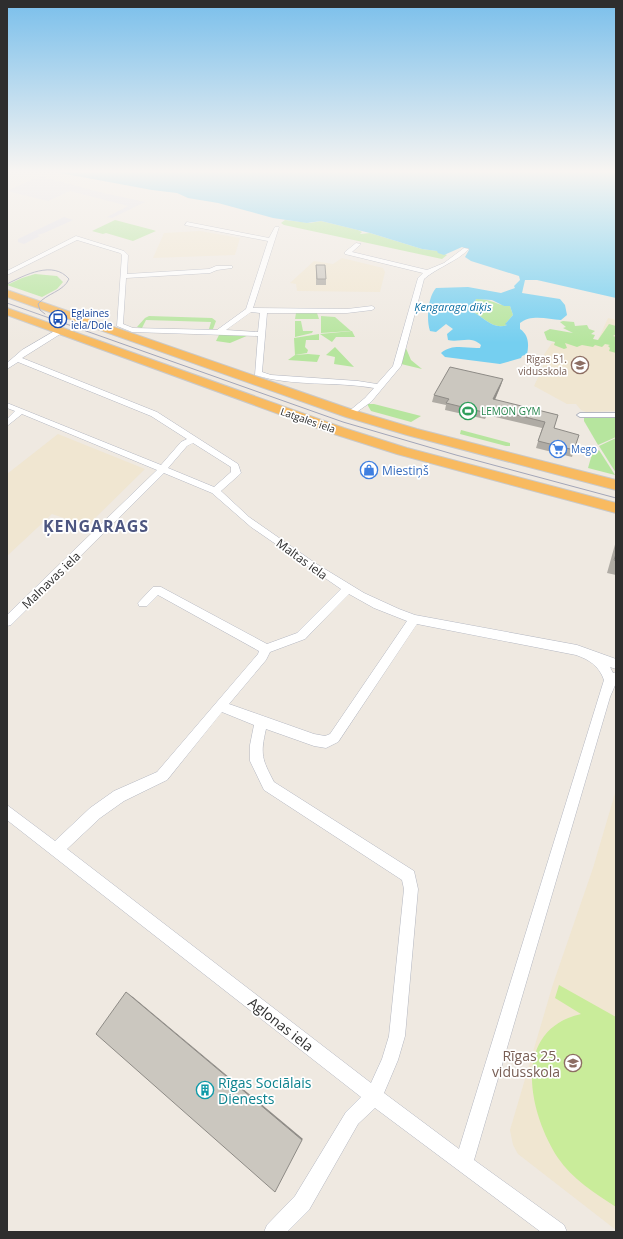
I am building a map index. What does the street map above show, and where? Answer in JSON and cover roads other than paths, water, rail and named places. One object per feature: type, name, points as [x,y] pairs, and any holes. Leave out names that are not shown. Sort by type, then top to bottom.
[{"type":"highway","name":"Latgales iela","points":[[7,293],[121,330],[260,378],[351,414],[390,426],[616,485]]},
{"type":"highway","name":"Latgales iela","points":[[7,311],[291,414],[377,443],[616,508]]},
{"type":"highway","points":[[377,443],[390,426]]},
{"type":"street","points":[[207,228],[271,240]]},
{"type":"street","points":[[219,332],[249,310],[271,240],[277,228]]},
{"type":"street","points":[[7,273],[76,238],[124,254],[119,322],[121,330],[262,334]]},
{"type":"street","points":[[358,244],[348,253],[428,272]]},
{"type":"street","points":[[351,414],[379,388],[397,366],[418,284],[421,278],[428,272],[446,264],[466,249]]},
{"type":"street","points":[[123,276],[210,271],[216,268],[230,267]]},
{"type":"street","points":[[249,310],[347,311],[372,308]]},
{"type":"street","points":[[264,311],[258,373],[260,378],[358,383],[379,388]]},
{"type":"street","points":[[7,367],[61,331]]},
{"type":"street","points":[[17,359],[154,414],[234,466],[236,473],[215,491]]},
{"type":"street","name":"Maltas iela","points":[[7,405],[20,412],[215,491],[230,507],[347,590],[399,614],[414,619],[577,650],[616,664]]},
{"type":"street","points":[[7,423],[20,412]]},
{"type":"street","points":[[580,415],[616,415]]},
{"type":"street","name":"Malnavas iela","points":[[7,622],[163,469],[184,444],[192,440]]},
{"type":"street","points":[[143,603],[157,590],[266,649]]},
{"type":"street","points":[[56,850],[95,813],[119,796],[162,776],[262,657],[266,649],[301,636],[347,590]]},
{"type":"street","points":[[220,706],[314,740],[326,742],[334,738],[414,619]]},
{"type":"street","points":[[464,1164],[613,679],[592,655]]},
{"type":"street","points":[[261,722],[256,745],[256,761],[269,786],[400,869],[409,876],[411,889],[397,1036],[390,1060],[374,1096],[352,1118],[302,1203],[274,1232]]},
{"type":"street","name":"Aglonas iela","points":[[7,812],[374,1096],[557,1232]]},
{"type":"water","name":"Ķengaraga dīķis","points":[[349,228],[616,228],[616,298],[537,280],[525,280],[522,293],[560,299],[565,305],[567,315],[561,320],[534,318],[524,320],[520,323],[520,329],[523,331],[528,340],[527,354],[521,358],[500,364],[445,357],[441,353],[450,348],[480,348],[481,345],[473,340],[448,340],[447,334],[453,329],[446,324],[436,332],[430,331],[428,308],[433,292],[436,288],[468,287],[501,293],[515,288],[514,286],[520,280],[519,276],[471,261],[465,257],[469,250],[462,247],[444,255],[438,253],[437,251],[422,249]],"holes":[[[476,299],[492,300],[504,306],[510,306],[513,315],[505,324],[507,325],[502,326],[493,325],[473,312]]]},
{"type":"tram line","points":[[7,284],[30,273],[39,271],[55,270],[62,273],[69,279],[63,287],[46,297],[38,304],[40,310],[45,314]]},
{"type":"tram line","points":[[7,303],[343,422],[456,455],[616,498]]},
{"type":"place","name":"Eglaines iela/Dole","points":[[58,319]]},
{"type":"place","name":"Rīgas 51. vidusskola","points":[[580,365]]},
{"type":"place","name":"LEMON GYM","points":[[468,411]]},
{"type":"place","name":"Mego","points":[[558,449]]},
{"type":"place","name":"Miestiņš","points":[[369,470]]},
{"type":"place","name":"Rīgas 25. vidusskola","points":[[573,1063]]},
{"type":"place","name":"Rīgas Sociālais Dienests","points":[[205,1090]]},
{"type":"district","name":"ĶENGARAGS","points":[[96,526]]}]
